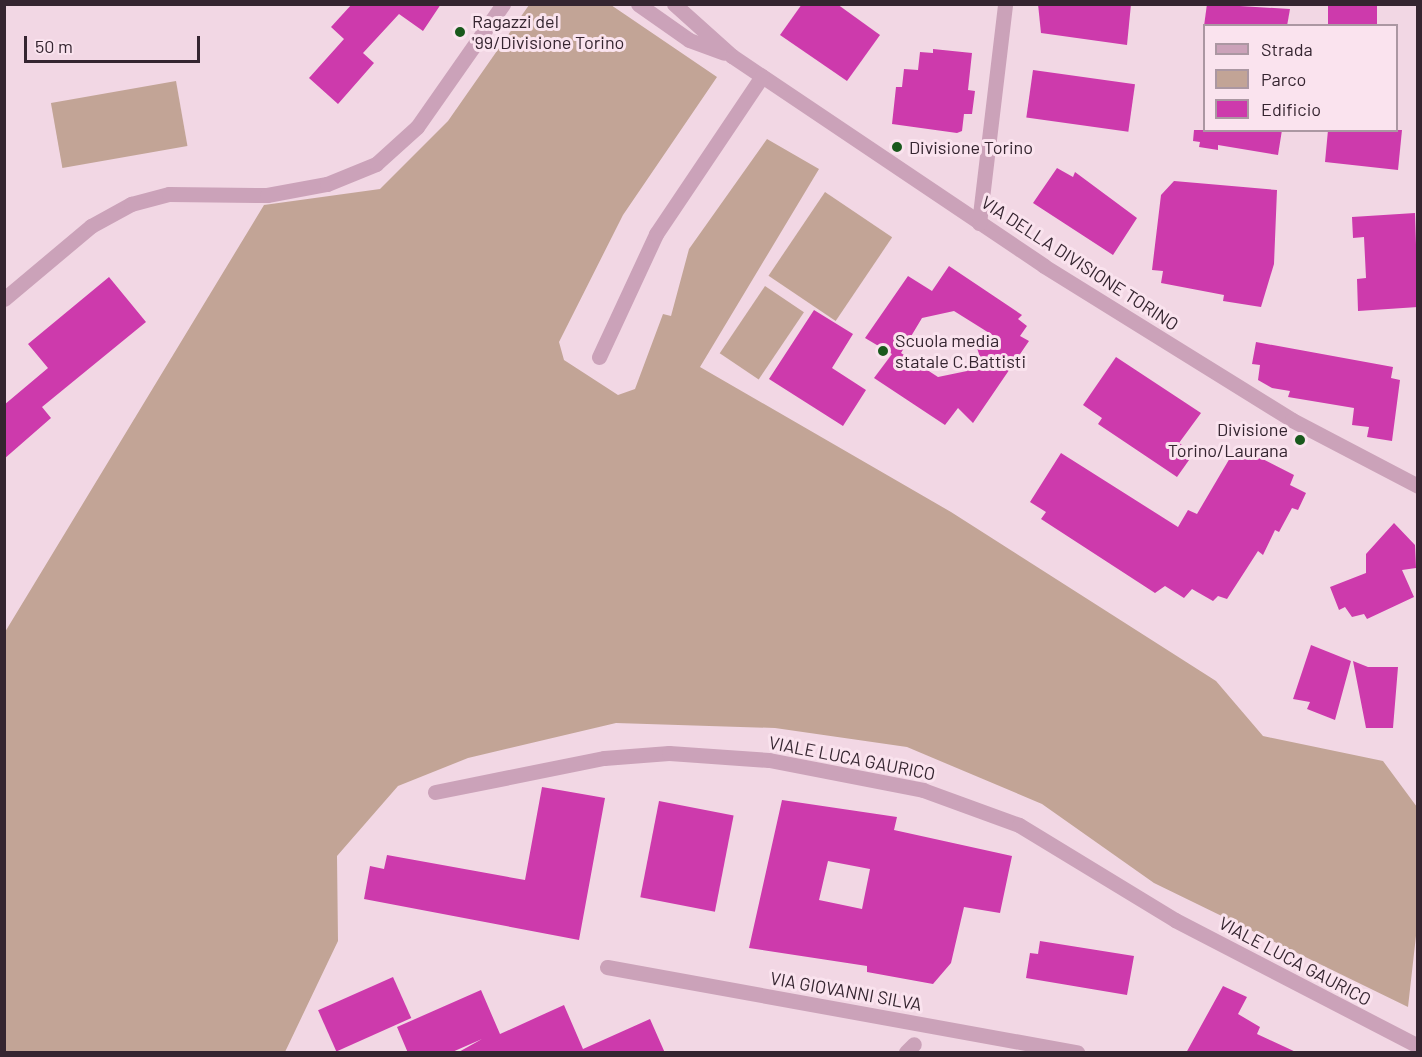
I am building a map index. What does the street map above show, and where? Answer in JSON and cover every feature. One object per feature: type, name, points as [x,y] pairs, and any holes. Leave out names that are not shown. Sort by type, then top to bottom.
[{"type":"street","name":"VIA DELLA DIVISIONE TORINO","points":[[638,4],[689,40],[732,56]]},
{"type":"street","name":"VIA DELLA DIVISIONE TORINO","points":[[674,4],[732,56],[979,223],[1292,420],[1418,486]]},
{"type":"street","points":[[979,223],[1005,4]]},
{"type":"street","points":[[4,300],[91,226],[131,204],[169,194],[267,195],[327,184],[376,164],[417,127],[503,5]]},
{"type":"street","points":[[599,357],[656,234],[762,76]]},
{"type":"street","name":"VIALE LUCA GAURICO","points":[[435,792],[603,758],[669,753],[769,760],[923,790],[1019,825],[1175,920],[1418,1047]]},
{"type":"street","name":"VIA GIOVANNI SILVA","points":[[608,967],[1077,1053]]},
{"type":"green space","points":[[529,5],[611,5],[717,77],[623,215],[559,342],[564,360],[618,395],[635,389],[663,314],[671,316],[689,249],[767,139],[819,169],[700,367],[951,512],[1216,681],[1263,736],[1383,761],[1417,807],[1418,918],[1408,1007],[1154,883],[1042,804],[907,747],[775,728],[616,723],[468,758],[398,786],[337,856],[338,941],[285,1052],[5,1052],[5,632],[264,205],[380,189],[448,121]]},
{"type":"green space","points":[[176,81],[187,146],[62,168],[51,103]]},
{"type":"green space","points":[[825,192],[892,237],[836,321],[769,276]]},
{"type":"green space","points":[[765,286],[804,312],[759,379],[720,353]]},
{"type":"building","points":[[352,4],[441,4],[423,31],[399,14],[363,53],[374,63],[338,104],[309,78],[344,39],[331,27]]},
{"type":"building","points":[[802,4],[837,4],[880,35],[847,81],[780,35]]},
{"type":"building","points":[[1038,4],[1131,4],[1127,45],[1041,33]]},
{"type":"building","points":[[1207,4],[1290,9],[1287,24],[1204,24]]},
{"type":"building","points":[[1328,4],[1377,4],[1377,24],[1328,24]]},
{"type":"building","points":[[933,49],[972,53],[968,90],[975,91],[972,114],[964,114],[962,131],[957,133],[892,124],[896,87],[902,87],[904,69],[918,70],[920,52],[933,53]]},
{"type":"building","points":[[1033,70],[1135,84],[1128,132],[1026,118]]},
{"type":"building","points":[[1194,130],[1282,132],[1278,155],[1218,145],[1218,150],[1199,147],[1200,142],[1193,141]]},
{"type":"building","points":[[1402,130],[1398,170],[1325,162],[1328,132],[1398,132]]},
{"type":"building","points":[[1057,168],[1073,177],[1075,172],[1137,218],[1113,255],[1033,203]]},
{"type":"building","points":[[1174,181],[1277,190],[1274,264],[1261,307],[1223,301],[1224,295],[1161,283],[1163,271],[1152,270],[1161,195]]},
{"type":"building","points":[[1415,213],[1418,307],[1358,311],[1357,279],[1366,278],[1364,237],[1353,238],[1352,217]]},
{"type":"building","points":[[949,266],[1022,315],[1018,319],[1027,326],[1020,336],[1029,341],[973,423],[958,408],[945,425],[874,378],[892,354],[865,338],[908,276],[932,291]],"holes":[[[954,311],[994,336],[976,345],[979,354],[967,371],[938,377],[901,353],[922,318]]]},
{"type":"building","points":[[109,277],[146,322],[42,407],[51,418],[4,459],[4,405],[48,368],[28,344]]},
{"type":"building","points":[[814,310],[853,334],[832,368],[866,390],[843,426],[769,379]]},
{"type":"building","points":[[1256,342],[1393,367],[1391,378],[1400,380],[1392,441],[1367,437],[1369,427],[1352,425],[1354,408],[1288,397],[1290,391],[1272,388],[1258,380],[1260,365],[1252,364]]},
{"type":"building","points":[[1116,357],[1201,413],[1179,443],[1194,453],[1177,477],[1098,424],[1102,418],[1083,405]]},
{"type":"building","points":[[1237,446],[1294,475],[1290,485],[1306,493],[1298,510],[1292,508],[1279,532],[1275,530],[1263,555],[1258,551],[1227,599],[1218,596],[1213,601],[1192,589],[1184,598],[1165,586],[1155,593],[1041,519],[1046,512],[1030,502],[1061,453],[1178,527],[1188,510],[1197,514]]},
{"type":"building","points":[[1394,523],[1415,545],[1416,568],[1402,570],[1414,597],[1367,619],[1364,614],[1352,617],[1345,607],[1339,610],[1330,587],[1366,573],[1366,554]]},
{"type":"building","points":[[1311,645],[1351,661],[1335,720],[1307,709],[1310,702],[1293,699]]},
{"type":"building","points":[[1353,661],[1368,667],[1398,667],[1393,728],[1366,728]]},
{"type":"building","points":[[542,787],[605,798],[579,940],[364,899],[370,866],[384,869],[387,855],[525,880]]},
{"type":"building","points":[[782,800],[897,817],[894,830],[1012,856],[1000,913],[964,907],[951,963],[933,984],[867,972],[867,966],[749,948]],"holes":[[[828,861],[870,869],[862,909],[819,900]]]},
{"type":"building","points":[[659,801],[734,816],[715,912],[640,897]]},
{"type":"building","points":[[1040,941],[1134,956],[1127,995],[1026,978],[1030,953],[1038,954]]},
{"type":"building","points":[[393,977],[411,1018],[336,1051],[318,1010]]},
{"type":"building","points":[[1223,986],[1247,997],[1238,1014],[1260,1027],[1257,1034],[1298,1053],[1186,1053]]},
{"type":"building","points":[[481,990],[500,1034],[564,1005],[583,1049],[650,1019],[665,1053],[457,1053],[482,1039],[450,1053],[408,1053],[397,1027]]},
{"type":"place","name":"Ragazzi del '99/Divisione Torino","points":[[460,32]]},
{"type":"place","name":"Divisione Torino","points":[[897,147]]},
{"type":"place","name":"Scuola media statale C.Battisti","points":[[883,351]]},
{"type":"place","name":"Divisione Torino/Laurana","points":[[1300,440]]}]
